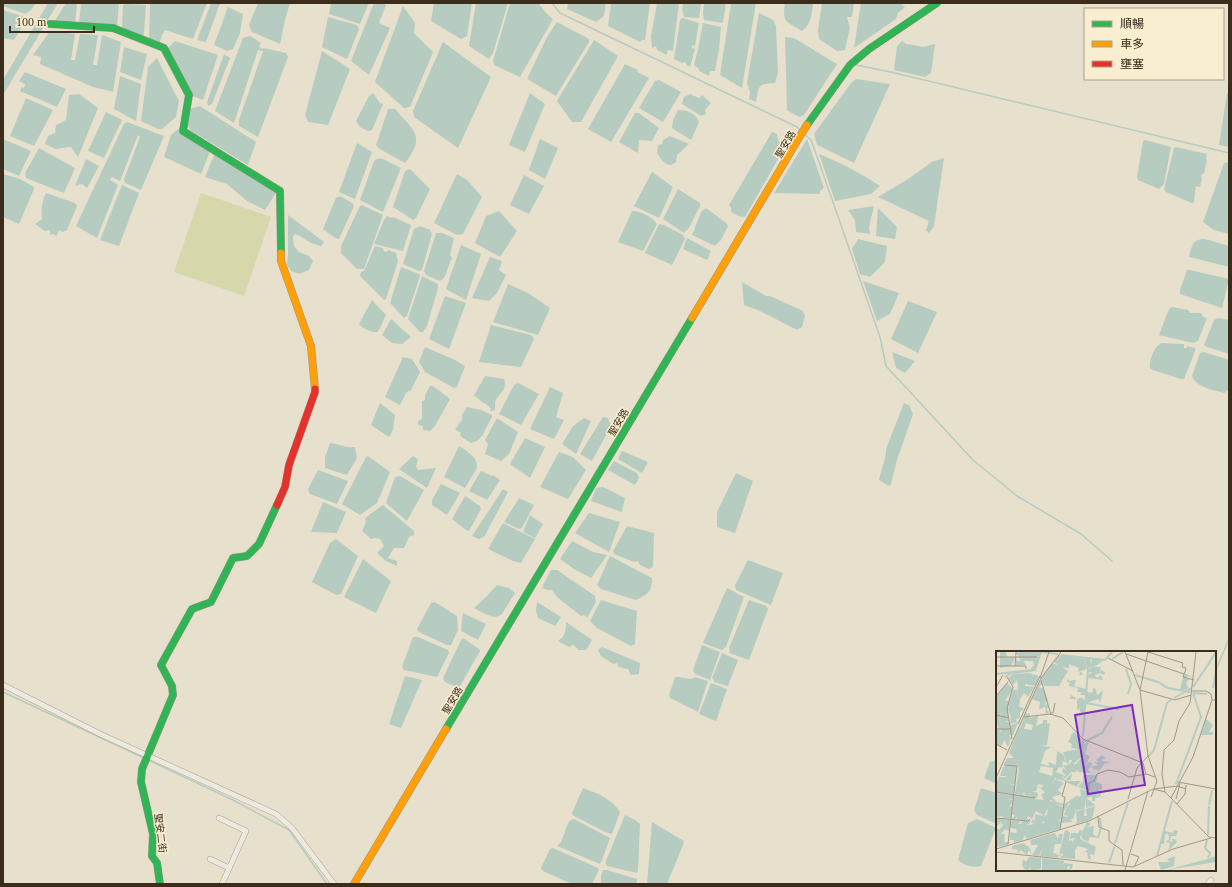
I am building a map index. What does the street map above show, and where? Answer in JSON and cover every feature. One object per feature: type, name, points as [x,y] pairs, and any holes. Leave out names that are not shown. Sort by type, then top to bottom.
[{"type":"street","name":"聖安路","points":[[354,884],[800,136],[850,65],[869,49],[937,3]]},
{"type":"street","name":"聖安二街","points":[[50,24],[113,28],[164,48],[189,95],[183,131],[280,191],[281,261],[311,346],[315,392],[289,465],[285,487],[259,544],[247,556],[233,558],[211,602],[192,609],[161,665],[172,686],[172,695],[142,769],[141,782],[153,834],[152,856],[157,863],[160,884]]},
{"type":"street","points":[[3,685],[147,758],[276,814],[292,828],[334,884]]},
{"type":"street","points":[[219,818],[246,831],[222,884]]},
{"type":"street","points":[[210,859],[229,868]]},
{"type":"green space","points":[[201,193],[271,217],[244,296],[174,272]]},
{"type":"shaded area","points":[[3,3],[36,3],[31,10],[25,14],[3,6]]},
{"type":"shaded area","points":[[48,3],[58,3],[3,95],[3,80]]},
{"type":"shaded area","points":[[66,3],[77,3],[75,25],[54,22]]},
{"type":"shaded area","points":[[81,3],[119,3],[117,27],[79,23]]},
{"type":"shaded area","points":[[150,3],[207,3],[193,39],[165,30],[159,45],[149,42]]},
{"type":"shaded area","points":[[211,3],[220,3],[206,42],[197,40]]},
{"type":"shaded area","points":[[258,3],[290,3],[280,44],[252,32],[249,25]]},
{"type":"shaded area","points":[[331,3],[369,3],[360,24],[329,14]]},
{"type":"shaded area","points":[[374,3],[386,5],[379,23],[390,28],[369,75],[351,61]]},
{"type":"shaded area","points":[[434,3],[472,3],[467,36],[461,39],[431,21]]},
{"type":"shaded area","points":[[476,3],[508,3],[493,53],[489,59],[469,46]]},
{"type":"shaded area","points":[[510,3],[538,3],[553,19],[520,77],[494,65],[493,61]]},
{"type":"shaded area","points":[[568,3],[606,3],[604,16],[596,22],[567,9]]},
{"type":"shaded area","points":[[611,3],[650,3],[645,40],[640,42],[608,26]]},
{"type":"shaded area","points":[[657,3],[679,3],[673,51],[668,50],[667,55],[657,50],[656,46],[652,48],[651,36]]},
{"type":"shaded area","points":[[683,3],[701,3],[699,18],[684,17],[682,9]]},
{"type":"shaded area","points":[[704,3],[726,3],[723,23],[704,20]]},
{"type":"shaded area","points":[[731,3],[756,3],[742,88],[720,75]]},
{"type":"shaded area","points":[[785,3],[813,3],[809,22],[802,31],[786,21],[784,14]]},
{"type":"shaded area","points":[[822,3],[854,3],[852,17],[847,17],[850,28],[845,50],[837,51],[819,39],[818,30]]},
{"type":"shaded area","points":[[861,3],[900,3],[905,7],[898,13],[896,19],[854,48]]},
{"type":"shaded area","points":[[123,5],[146,5],[144,34],[140,38],[122,30]]},
{"type":"shaded area","points":[[403,6],[415,23],[414,33],[433,52],[410,107],[404,108],[375,82]]},
{"type":"shaded area","points":[[228,7],[243,14],[240,33],[233,49],[227,51],[214,45]]},
{"type":"shaded area","points":[[3,10],[24,17],[24,24],[14,40],[3,38]]},
{"type":"shaded area","points":[[759,13],[773,20],[776,26],[778,73],[775,83],[765,84],[760,87],[756,102],[749,99],[750,92],[747,83]]},
{"type":"shaded area","points":[[328,17],[357,25],[359,29],[347,59],[322,47]]},
{"type":"shaded area","points":[[682,18],[699,23],[695,46],[692,45],[692,48],[695,49],[690,67],[684,62],[682,63],[674,59],[680,20]]},
{"type":"shaded area","points":[[557,22],[589,39],[589,42],[556,96],[527,79],[547,37]]},
{"type":"shaded area","points":[[703,23],[721,27],[715,71],[710,71],[709,76],[699,71],[699,69],[694,65],[699,49]]},
{"type":"shaded area","points":[[50,31],[75,34],[71,60],[75,60],[80,34],[98,35],[93,65],[97,65],[102,35],[121,42],[113,92],[93,87],[40,64],[41,57],[33,55]]},
{"type":"shaded area","points":[[250,36],[261,43],[259,46],[262,49],[264,48],[286,53],[288,57],[258,137],[239,126],[239,120],[263,51],[258,50],[234,123],[215,111],[243,38]]},
{"type":"shaded area","points":[[785,37],[794,38],[837,64],[804,115],[799,117],[787,110]]},
{"type":"shaded area","points":[[594,40],[618,56],[581,122],[572,122],[557,101]]},
{"type":"shaded area","points":[[175,41],[218,55],[203,100],[190,95],[167,49]]},
{"type":"shaded area","points":[[902,41],[906,44],[923,47],[935,44],[931,73],[925,77],[894,70],[897,46]]},
{"type":"shaded area","points":[[443,42],[491,77],[458,148],[414,117],[413,111]]},
{"type":"shaded area","points":[[124,47],[147,54],[141,80],[120,72]]},
{"type":"shaded area","points":[[322,51],[350,69],[328,125],[308,122],[305,115]]},
{"type":"shaded area","points":[[224,54],[230,58],[212,104],[208,106],[207,102]]},
{"type":"shaded area","points":[[157,58],[179,101],[176,117],[162,129],[158,129],[141,121],[148,67]]},
{"type":"shaded area","points":[[625,64],[638,70],[637,72],[649,78],[611,142],[588,129]]},
{"type":"shaded area","points":[[25,72],[66,89],[57,107],[20,91],[22,87],[24,88],[25,84],[19,81]]},
{"type":"shaded area","points":[[120,76],[141,84],[136,121],[114,109]]},
{"type":"shaded area","points":[[856,79],[890,84],[854,163],[817,145],[814,134],[851,83]]},
{"type":"shaded area","points":[[659,80],[681,92],[663,122],[639,108],[655,81]]},
{"type":"shaded area","points":[[373,93],[380,103],[383,104],[372,130],[368,131],[360,127],[356,121],[369,96]]},
{"type":"shaded area","points":[[530,93],[545,104],[525,152],[509,145]]},
{"type":"shaded area","points":[[1227,93],[1229,93],[1229,147],[1219,145]]},
{"type":"shaded area","points":[[79,94],[98,108],[78,157],[71,147],[55,149],[45,144],[48,136],[55,133],[56,125],[66,120],[69,95]]},
{"type":"shaded area","points":[[690,94],[699,98],[702,95],[711,103],[705,110],[706,114],[701,116],[682,104],[684,97]]},
{"type":"shaded area","points":[[26,98],[53,110],[34,146],[10,136]]},
{"type":"shaded area","points":[[200,106],[256,142],[248,165],[190,130],[187,122],[190,109]]},
{"type":"shaded area","points":[[388,109],[395,109],[412,128],[415,134],[415,146],[412,154],[405,163],[380,149],[376,145]]},
{"type":"shaded area","points":[[678,110],[691,113],[699,122],[691,140],[672,128],[673,120]]},
{"type":"shaded area","points":[[106,112],[122,120],[104,158],[88,151]]},
{"type":"shaded area","points":[[635,113],[639,113],[659,128],[652,141],[639,140],[638,153],[619,142]]},
{"type":"shaded area","points":[[127,122],[164,136],[141,190],[125,183],[124,179],[140,137],[138,135],[120,181],[112,177],[110,180],[118,185],[97,238],[76,226],[124,124]]},
{"type":"shaded area","points":[[178,129],[211,149],[201,174],[164,157],[171,135]]},
{"type":"shaded area","points":[[772,132],[777,134],[779,141],[786,145],[745,217],[738,216],[731,212],[731,207],[729,205]]},
{"type":"shaded area","points":[[670,136],[689,144],[677,155],[676,162],[671,165],[664,162],[657,153],[658,145],[662,144],[663,140]]},
{"type":"shaded area","points":[[3,139],[31,151],[19,176],[3,169]]},
{"type":"shaded area","points":[[540,139],[558,148],[545,179],[529,170]]},
{"type":"shaded area","points":[[807,139],[824,188],[820,191],[820,194],[774,193]]},
{"type":"shaded area","points":[[1145,140],[1171,147],[1164,184],[1159,189],[1138,180],[1137,177],[1143,141]]},
{"type":"shaded area","points":[[357,143],[372,152],[355,199],[339,192]]},
{"type":"shaded area","points":[[1176,147],[1207,154],[1204,173],[1201,176],[1202,179],[1200,187],[1196,186],[1194,202],[1192,203],[1166,192],[1164,189],[1174,148]]},
{"type":"shaded area","points":[[39,148],[75,168],[64,193],[26,178],[25,173]]},
{"type":"shaded area","points":[[215,153],[277,191],[265,210],[247,201],[227,184],[205,177]]},
{"type":"shaded area","points":[[819,154],[851,168],[880,186],[871,194],[835,201]]},
{"type":"shaded area","points":[[379,158],[401,168],[383,212],[360,200],[374,161]]},
{"type":"shaded area","points":[[944,158],[934,226],[929,233],[926,230],[929,221],[878,197],[908,179],[932,162]]},
{"type":"shaded area","points":[[86,159],[99,166],[87,188],[82,184],[75,186]]},
{"type":"shaded area","points":[[1229,162],[1229,234],[1214,230],[1203,222],[1224,163]]},
{"type":"shaded area","points":[[410,169],[430,189],[416,218],[413,220],[393,207],[405,171]]},
{"type":"shaded area","points":[[652,172],[673,187],[659,218],[634,206]]},
{"type":"shaded area","points":[[3,174],[20,179],[34,187],[19,224],[3,217]]},
{"type":"shaded area","points":[[457,174],[467,180],[482,197],[463,234],[457,235],[434,223]]},
{"type":"shaded area","points":[[524,175],[544,186],[529,214],[510,205]]},
{"type":"shaded area","points":[[122,185],[139,193],[119,246],[100,240]]},
{"type":"shaded area","points":[[678,189],[700,203],[700,206],[689,228],[684,233],[663,219]]},
{"type":"shaded area","points":[[46,193],[75,203],[77,206],[67,230],[63,232],[59,230],[56,237],[54,234],[50,235],[50,230],[45,231],[35,224],[42,219],[42,206]]},
{"type":"shaded area","points":[[340,196],[352,203],[354,206],[339,239],[335,238],[323,229],[336,198]]},
{"type":"shaded area","points":[[362,205],[383,215],[364,269],[357,269],[341,253],[341,246],[360,206]]},
{"type":"shaded area","points":[[874,206],[869,227],[870,234],[856,232],[855,220],[848,210]]},
{"type":"shaded area","points":[[706,208],[728,226],[721,240],[715,246],[692,235],[701,212]]},
{"type":"shaded area","points":[[878,208],[897,227],[895,239],[876,236]]},
{"type":"shaded area","points":[[499,211],[517,231],[500,257],[475,243],[486,216]]},
{"type":"shaded area","points":[[632,211],[646,215],[653,219],[657,224],[643,251],[618,242]]},
{"type":"shaded area","points":[[288,215],[324,242],[321,246],[311,243],[295,234],[293,237],[294,246],[299,252],[309,256],[313,261],[309,270],[299,274],[291,271],[287,265]]},
{"type":"shaded area","points":[[387,216],[411,225],[403,251],[374,244]]},
{"type":"shaded area","points":[[659,224],[683,235],[685,239],[672,265],[645,253]]},
{"type":"shaded area","points":[[420,226],[430,230],[432,234],[422,270],[419,271],[403,264],[414,229]]},
{"type":"shaded area","points":[[436,233],[442,233],[454,238],[450,255],[452,258],[444,278],[440,281],[426,275],[424,271]]},
{"type":"shaded area","points":[[687,238],[711,251],[707,260],[683,249]]},
{"type":"shaded area","points":[[858,239],[887,246],[885,262],[870,277],[860,274],[852,249]]},
{"type":"shaded area","points":[[1205,239],[1229,246],[1229,267],[1189,257],[1193,244],[1197,240]]},
{"type":"shaded area","points":[[461,245],[481,254],[466,300],[446,289]]},
{"type":"shaded area","points":[[375,246],[383,248],[386,252],[388,250],[396,253],[398,261],[386,299],[384,300],[360,276],[361,272],[364,271]]},
{"type":"shaded area","points":[[490,257],[502,261],[499,270],[506,275],[497,293],[489,301],[472,298]]},
{"type":"shaded area","points":[[401,267],[419,274],[420,276],[407,316],[404,318],[390,303]]},
{"type":"shaded area","points":[[1187,270],[1229,279],[1222,308],[1180,294]]},
{"type":"shaded area","points":[[422,276],[438,284],[438,288],[427,326],[423,332],[420,332],[408,319]]},
{"type":"shaded area","points":[[863,281],[899,293],[890,314],[877,321]]},
{"type":"shaded area","points":[[742,282],[766,296],[770,296],[803,311],[805,316],[802,327],[797,330],[760,311],[744,305]]},
{"type":"shaded area","points":[[508,284],[528,293],[550,308],[538,335],[493,322]]},
{"type":"shaded area","points":[[445,296],[466,303],[449,349],[429,339]]},
{"type":"shaded area","points":[[372,300],[386,315],[378,332],[373,332],[363,328],[359,324]]},
{"type":"shaded area","points":[[908,301],[937,312],[918,353],[891,339]]},
{"type":"shaded area","points":[[1172,307],[1188,310],[1190,313],[1201,313],[1203,317],[1207,318],[1198,341],[1193,343],[1159,335],[1169,309]]},
{"type":"shaded area","points":[[1218,318],[1229,320],[1229,354],[1204,345],[1214,320]]},
{"type":"shaded area","points":[[391,319],[411,337],[402,344],[392,343],[382,335]]},
{"type":"shaded area","points":[[491,325],[531,335],[534,339],[521,367],[479,362]]},
{"type":"shaded area","points":[[1161,343],[1184,344],[1184,348],[1187,348],[1187,346],[1195,348],[1184,379],[1150,368],[1152,354],[1156,347]]},
{"type":"shaded area","points":[[425,347],[465,366],[457,387],[454,388],[425,372],[419,362]]},
{"type":"shaded area","points":[[892,352],[915,361],[905,373],[896,368]]},
{"type":"shaded area","points":[[1204,352],[1229,360],[1229,390],[1224,393],[1205,388],[1197,383],[1192,376],[1200,353]]},
{"type":"shaded area","points":[[403,357],[412,359],[420,372],[411,390],[406,393],[400,405],[385,397]]},
{"type":"shaded area","points":[[485,376],[504,379],[505,383],[504,389],[496,399],[495,410],[491,411],[489,406],[475,396],[473,397]]},
{"type":"shaded area","points":[[518,383],[539,394],[521,425],[499,414],[514,385]]},
{"type":"shaded area","points":[[430,386],[433,386],[450,399],[435,426],[430,431],[423,430],[423,426],[418,425],[418,422],[422,418],[422,401],[425,400],[425,395]]},
{"type":"shaded area","points":[[550,387],[563,393],[556,417],[564,420],[554,439],[530,429]]},
{"type":"shaded area","points":[[380,403],[395,415],[393,430],[389,437],[371,425]]},
{"type":"shaded area","points":[[904,403],[909,405],[913,414],[897,460],[891,484],[889,486],[879,480],[886,449]]},
{"type":"shaded area","points":[[467,407],[481,410],[492,415],[482,436],[477,441],[471,443],[460,436],[461,433],[455,429],[462,420],[462,415]]},
{"type":"shaded area","points":[[603,417],[608,418],[611,426],[592,461],[580,454]]},
{"type":"shaded area","points":[[497,418],[518,432],[509,454],[501,461],[485,454],[488,444],[485,440]]},
{"type":"shaded area","points":[[584,418],[591,421],[576,454],[562,444],[573,426]]},
{"type":"shaded area","points":[[525,438],[545,447],[530,478],[510,464]]},
{"type":"shaded area","points":[[330,443],[355,447],[357,458],[347,475],[325,468],[325,457]]},
{"type":"shaded area","points":[[459,446],[473,457],[477,464],[477,468],[465,488],[444,477]]},
{"type":"shaded area","points":[[622,451],[648,462],[642,473],[618,459]]},
{"type":"shaded area","points":[[559,452],[573,457],[586,470],[568,499],[540,487]]},
{"type":"shaded area","points":[[368,456],[390,472],[377,503],[360,515],[342,504],[366,457]]},
{"type":"shaded area","points":[[413,456],[418,459],[416,467],[418,470],[436,468],[427,488],[399,469]]},
{"type":"shaded area","points":[[614,461],[637,473],[639,478],[635,485],[608,470]]},
{"type":"shaded area","points":[[318,470],[348,481],[337,504],[310,494],[308,489]]},
{"type":"shaded area","points":[[481,471],[492,476],[493,475],[500,480],[487,500],[469,491]]},
{"type":"shaded area","points":[[736,473],[753,481],[735,533],[717,527],[717,512]]},
{"type":"shaded area","points":[[400,476],[424,490],[407,521],[386,503],[395,477]]},
{"type":"shaded area","points":[[441,484],[460,493],[447,515],[432,505],[432,500]]},
{"type":"shaded area","points":[[603,487],[625,498],[622,512],[591,501],[596,488]]},
{"type":"shaded area","points":[[503,489],[508,492],[484,537],[479,539],[472,536]]},
{"type":"shaded area","points":[[465,496],[480,506],[481,509],[469,531],[452,519]]},
{"type":"shaded area","points":[[519,498],[534,505],[522,528],[519,529],[504,522]]},
{"type":"shaded area","points":[[323,502],[346,512],[337,533],[311,532]]},
{"type":"shaded area","points":[[383,505],[414,531],[414,535],[409,537],[404,548],[394,548],[388,558],[397,561],[397,566],[386,561],[377,553],[384,546],[380,539],[371,539],[362,531],[366,522],[365,518]]},
{"type":"shaded area","points":[[589,513],[620,522],[609,552],[575,533]]},
{"type":"shaded area","points":[[530,515],[543,524],[535,538],[523,532]]},
{"type":"shaded area","points":[[503,523],[535,539],[521,563],[513,561],[488,549]]},
{"type":"shaded area","points":[[627,526],[654,533],[653,567],[649,569],[640,565],[638,561],[634,562],[614,554],[613,551]]},
{"type":"shaded area","points":[[336,539],[358,556],[341,594],[336,595],[312,582],[330,543]]},
{"type":"shaded area","points":[[572,541],[593,552],[607,555],[591,578],[574,569],[560,559]]},
{"type":"shaded area","points":[[610,556],[652,578],[650,590],[644,596],[636,600],[601,589],[597,585]]},
{"type":"shaded area","points":[[363,559],[391,581],[376,613],[344,597]]},
{"type":"shaded area","points":[[748,560],[783,573],[771,605],[736,590],[735,585]]},
{"type":"shaded area","points":[[551,570],[557,570],[595,596],[596,602],[587,618],[584,615],[581,616],[557,597],[552,590],[542,588]]},
{"type":"shaded area","points":[[497,585],[509,588],[515,593],[502,614],[496,617],[485,614],[474,608],[486,597]]},
{"type":"shaded area","points":[[727,588],[744,597],[726,647],[722,650],[703,643]]},
{"type":"shaded area","points":[[601,600],[637,611],[635,644],[631,646],[597,628],[590,621]]},
{"type":"shaded area","points":[[749,600],[766,606],[768,609],[749,660],[729,653],[729,648]]},
{"type":"shaded area","points":[[435,602],[457,616],[458,630],[451,645],[447,645],[419,632],[417,629],[431,603]]},
{"type":"shaded area","points":[[537,602],[561,617],[555,626],[538,618],[536,611]]},
{"type":"shaded area","points":[[463,613],[486,624],[478,640],[461,631]]},
{"type":"shaded area","points":[[566,622],[592,640],[586,650],[579,650],[573,645],[569,647],[558,641],[563,637]]},
{"type":"shaded area","points":[[413,637],[418,637],[448,650],[449,653],[437,677],[404,670],[402,667]]},
{"type":"shaded area","points":[[463,638],[480,651],[459,688],[445,682],[443,678]]},
{"type":"shaded area","points":[[702,645],[720,652],[710,680],[695,674],[693,670]]},
{"type":"shaded area","points":[[602,647],[640,663],[639,674],[631,675],[628,669],[619,667],[617,663],[613,664],[601,656],[598,650]]},
{"type":"shaded area","points":[[722,653],[738,660],[728,686],[714,682],[712,678]]},
{"type":"shaded area","points":[[405,676],[422,680],[401,728],[389,724]]},
{"type":"shaded area","points":[[675,677],[691,679],[695,677],[708,681],[698,712],[670,698],[669,695]]},
{"type":"shaded area","points":[[711,683],[727,689],[716,721],[699,714]]},
{"type":"shaded area","points":[[996,760],[996,784],[984,778],[990,762]]},
{"type":"shaded area","points":[[583,788],[599,794],[617,807],[620,812],[612,834],[574,816],[572,813]]},
{"type":"shaded area","points":[[981,788],[996,793],[996,824],[977,815],[974,810]]},
{"type":"shaded area","points":[[625,815],[640,824],[637,873],[607,866],[605,863]]},
{"type":"shaded area","points":[[574,819],[610,838],[600,864],[557,846],[561,842],[569,821]]},
{"type":"shaded area","points":[[977,819],[996,828],[981,866],[972,867],[963,864],[958,860],[968,823]]},
{"type":"shaded area","points":[[652,822],[684,841],[667,884],[647,884]]},
{"type":"shaded area","points":[[553,848],[598,868],[599,870],[592,884],[572,884],[543,871],[541,868],[550,849]]},
{"type":"shaded area","points":[[603,870],[637,879],[637,884],[601,884]]},
{"type":"waterway","points":[[552,3],[560,13],[797,127],[801,131]]},
{"type":"waterway","points":[[857,65],[1229,153]]},
{"type":"waterway","points":[[804,134],[811,140],[820,165],[880,337],[886,366],[973,460],[1017,496],[1081,534],[1112,561]]},
{"type":"waterway","points":[[1216,670],[1229,639]]},
{"type":"waterway","points":[[3,692],[144,758]]},
{"type":"waterway","points":[[148,760],[231,799],[289,830],[327,884]]},
{"type":"traffic: fast","points":[[807,125],[850,65],[869,49],[937,3]]},
{"type":"traffic: fast","points":[[50,24],[113,28],[164,48],[189,95],[183,131],[280,191],[281,253]]},
{"type":"traffic: fast","points":[[446,729],[692,318]]},
{"type":"traffic: fast","points":[[160,884],[157,863],[152,856],[153,834],[141,782],[142,769],[173,695],[172,686],[161,665],[192,609],[211,602],[233,558],[247,556],[259,544],[277,505]]},
{"type":"traffic: slow","points":[[692,318],[807,125]]},
{"type":"traffic: slow","points":[[281,253],[281,261],[311,346],[315,389]]},
{"type":"traffic: slow","points":[[354,884],[446,729]]},
{"type":"traffic: jam","points":[[277,505],[285,487],[289,465],[315,389]]}]
